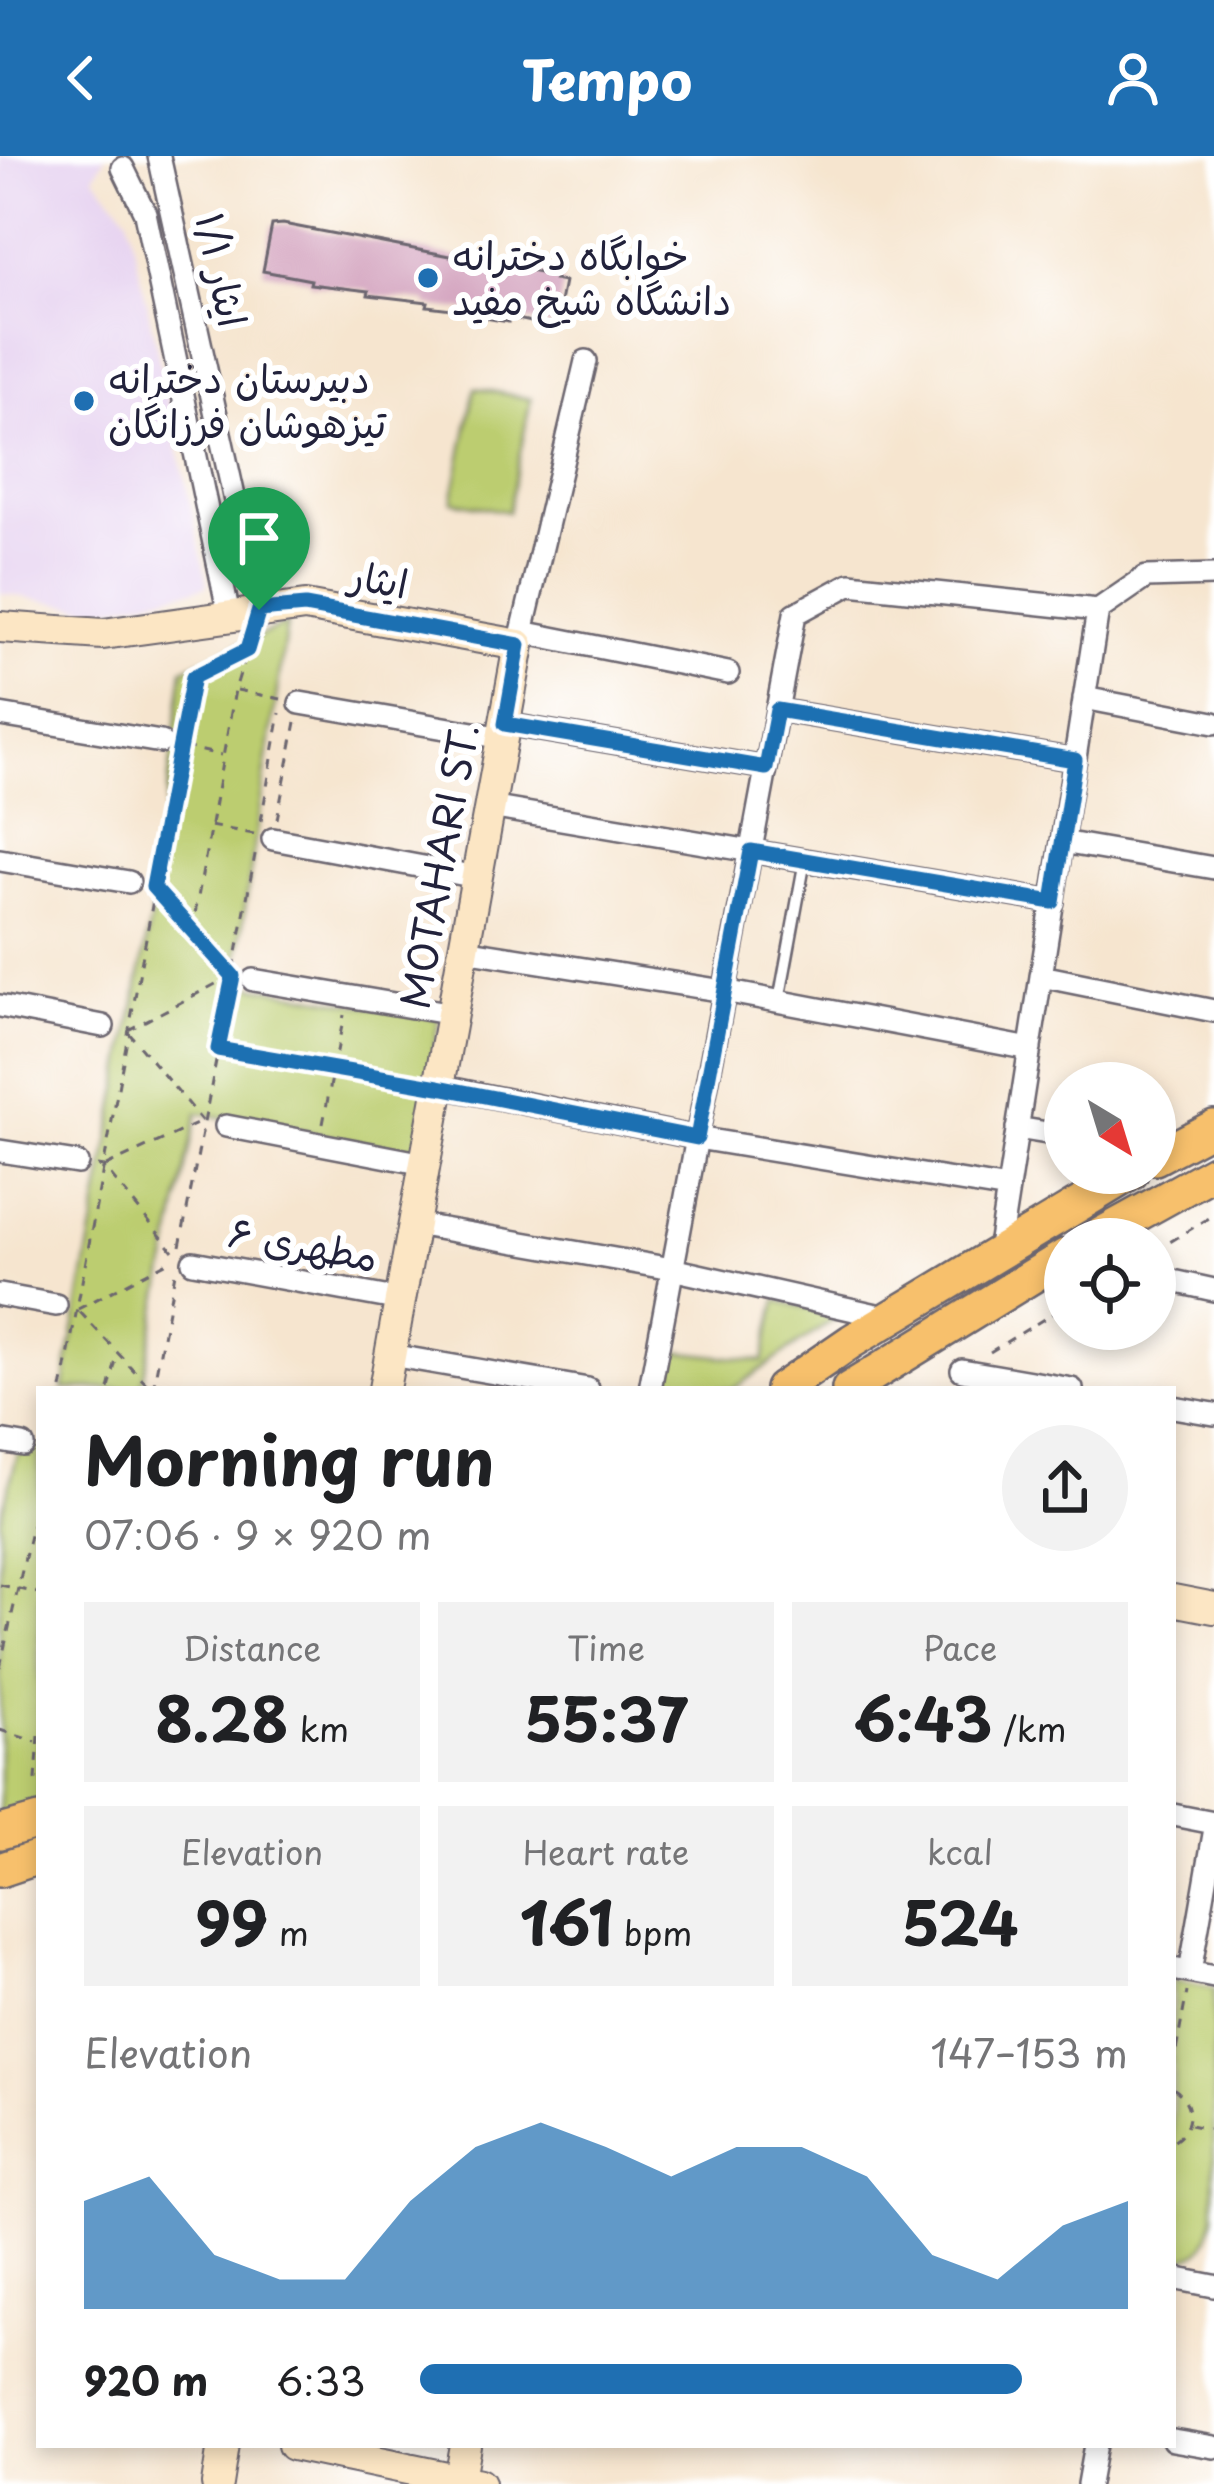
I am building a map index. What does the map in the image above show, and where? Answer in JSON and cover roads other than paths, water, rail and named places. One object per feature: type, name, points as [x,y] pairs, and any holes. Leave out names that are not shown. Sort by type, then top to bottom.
[{"type":"main road","name":"ایثار","points":[[3,627],[104,634],[305,606],[521,639]]},
{"type":"main road","name":"MOTAHARI ST.","points":[[385,1386],[521,639]]},
{"type":"main road","points":[[1176,1147],[1214,1127]]},
{"type":"main road","points":[[1131,1218],[1214,1172]]},
{"type":"main road","points":[[787,1386],[1095,1194]]},
{"type":"main road","points":[[855,1386],[1044,1269]]},
{"type":"main road","points":[[1176,1601],[1214,1608]]},
{"type":"main road","points":[[0,1832],[36,1821]]},
{"type":"main road","points":[[0,1870],[36,1858]]},
{"type":"main road","points":[[217,2484],[223,2448]]},
{"type":"main road","points":[[307,2448],[465,2483],[465,2448]]},
{"type":"street","name":"ایثار ۱/۱","points":[[159,156],[244,612]]},
{"type":"street","points":[[123,168],[145,213],[244,612]]},
{"type":"street","name":"MOTAHARI ST.","points":[[521,639],[586,361]]},
{"type":"street","points":[[651,1386],[795,614],[850,584],[1098,610],[1146,577],[1214,575]]},
{"type":"street","points":[[998,1252],[1098,610]]},
{"type":"street","points":[[521,639],[728,673]]},
{"type":"street","points":[[1084,698],[1214,723]]},
{"type":"street","points":[[300,703],[766,768]]},
{"type":"street","points":[[777,710],[1075,760]]},
{"type":"street","points":[[0,715],[172,744]]},
{"type":"street","points":[[490,807],[1053,902]]},
{"type":"street","points":[[266,837],[477,878]]},
{"type":"street","points":[[1062,842],[1214,868]]},
{"type":"street","points":[[0,860],[129,883]]},
{"type":"street","points":[[464,950],[724,991],[1030,1049]]},
{"type":"street","points":[[1041,976],[1214,1011]]},
{"type":"street","points":[[243,978],[453,1014]]},
{"type":"street","points":[[0,1006],[103,1026]]},
{"type":"street","points":[[439,1087],[697,1138],[1008,1190]]},
{"type":"street","points":[[226,1126],[425,1165]]},
{"type":"street","points":[[1018,1128],[1044,1132]]},
{"type":"street","points":[[0,1151],[77,1163]]},
{"type":"street","points":[[414,1224],[672,1269],[891,1318]]},
{"type":"street","name":"مطهری ۶","points":[[186,1260],[401,1300]]},
{"type":"street","points":[[1176,1282],[1214,1290]]},
{"type":"street","points":[[0,1295],[67,1307]]},
{"type":"street","points":[[390,1355],[571,1386]]},
{"type":"street","points":[[962,1370],[1055,1386]]},
{"type":"street","points":[[1176,1408],[1214,1414]]},
{"type":"street","points":[[0,1441],[23,1445]]},
{"type":"street","points":[[1176,1816],[1214,1822]]},
{"type":"street","points":[[1214,1834],[1182,1971],[1214,1977]]},
{"type":"street","points":[[1176,2279],[1214,2286]]},
{"type":"street","points":[[1176,2441],[1214,2447]]},
{"type":"street","points":[[1088,2484],[1094,2448]]},
{"type":"lane","points":[[778,1001],[805,860]]},
{"type":"place","name":"خوابگاه دخترانه دانشگاه شیخ مفید","points":[[428,278]]},
{"type":"place","name":"دبیرستان دخترانه تیزهوشان فرزانگان","points":[[84,401]]}]
